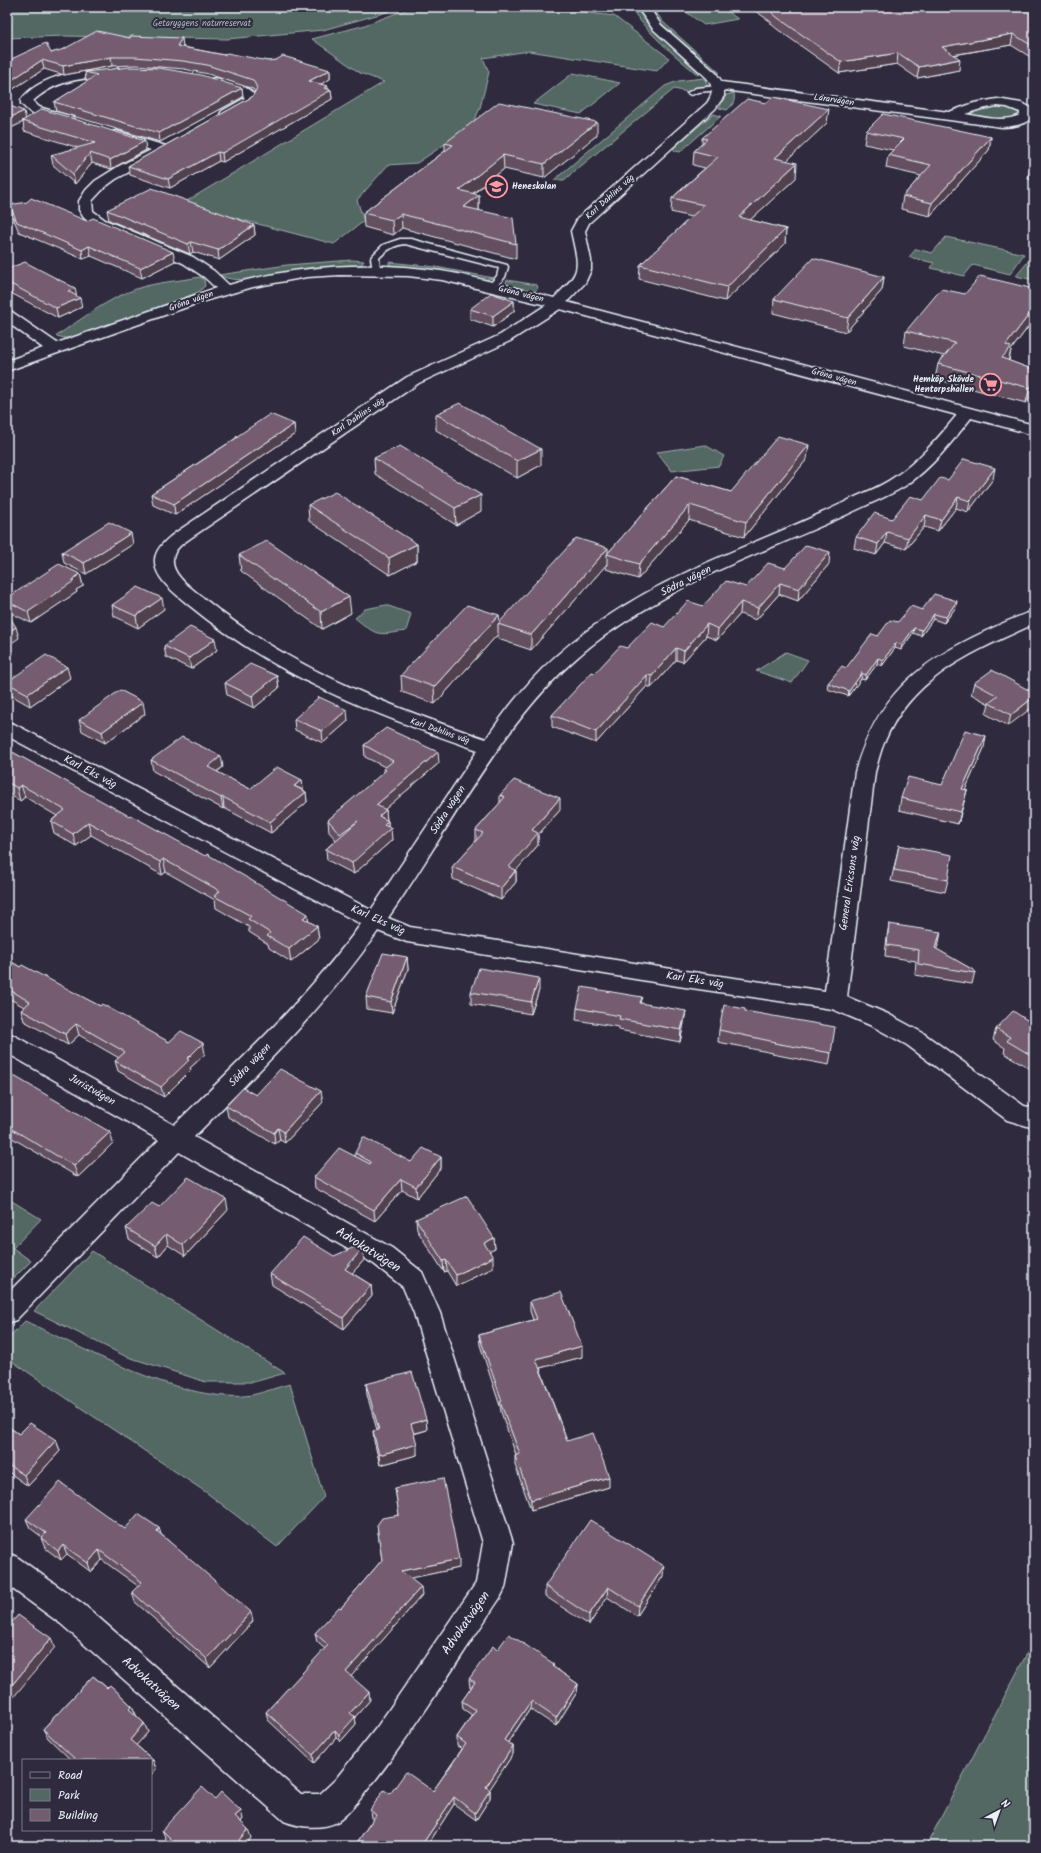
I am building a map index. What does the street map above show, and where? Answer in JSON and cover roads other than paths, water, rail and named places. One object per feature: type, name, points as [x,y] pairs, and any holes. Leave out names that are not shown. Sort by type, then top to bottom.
[{"type":"street","points":[[643,7],[657,28],[712,76],[718,87]]},
{"type":"street","points":[[82,125],[35,110],[27,104],[27,100],[40,90],[69,78],[103,71],[129,70]]},
{"type":"street","points":[[203,79],[239,88],[249,93],[251,98],[248,102],[214,120]]},
{"type":"street","name":"Lärarvägen","points":[[718,87],[1002,123],[1013,123],[1026,117],[1026,110],[1019,106],[1004,102],[986,103],[950,116]]},
{"type":"street","name":"Karl Dahlins väg","points":[[489,748],[405,719],[337,690],[249,642],[208,613],[167,574],[164,556],[171,545],[195,527],[413,380],[505,338],[532,322],[558,303],[580,280],[584,270],[584,260],[578,231],[583,222],[711,106],[718,96],[718,87]]},
{"type":"street","points":[[103,131],[161,149]]},
{"type":"street","points":[[174,142],[90,191],[85,198],[84,207],[89,215],[100,223],[188,260],[209,274],[226,290]]},
{"type":"street","name":"Gröna vägen","points":[[7,366],[226,290],[257,282],[307,273],[376,270],[442,276],[491,286],[1034,430]]},
{"type":"street","points":[[7,315],[55,349]]},
{"type":"street","name":"Södra vägen","points":[[7,1312],[175,1139],[250,1066],[313,999],[374,921],[422,852],[489,748],[521,705],[550,673],[581,646],[621,616],[690,577],[813,524],[899,482],[927,458],[968,412]]},
{"type":"street","name":"General Ericsons väg","points":[[835,1001],[865,772],[875,740],[889,715],[913,688],[935,667],[965,650],[1034,617]]},
{"type":"street","name":"Karl Eks väg","points":[[7,728],[374,921],[407,934],[678,978],[835,1001]]},
{"type":"street","points":[[835,1001],[880,1020],[915,1039],[1016,1112],[1034,1118]]},
{"type":"street","name":"Juristvägen","points":[[7,1042],[175,1139]]},
{"type":"street","name":"Advokatvägen","points":[[7,1568],[72,1614],[295,1810],[326,1810],[346,1792],[388,1738],[449,1646],[490,1588],[498,1543],[426,1313],[413,1280],[377,1252],[175,1139]]},
{"type":"lane","points":[[691,93],[696,90],[718,87]]},
{"type":"lane","points":[[376,270],[375,258],[387,246],[400,241],[411,242],[504,267],[501,277],[491,286]]},
{"type":"place","name":"Heneskolan","points":[[497,186]]},
{"type":"place","name":"Hemköp Skövde Hentorpshallen","points":[[990,384]]},
{"type":"park label","name":"Getaryggens naturreservat","points":[[202,23]]}]
